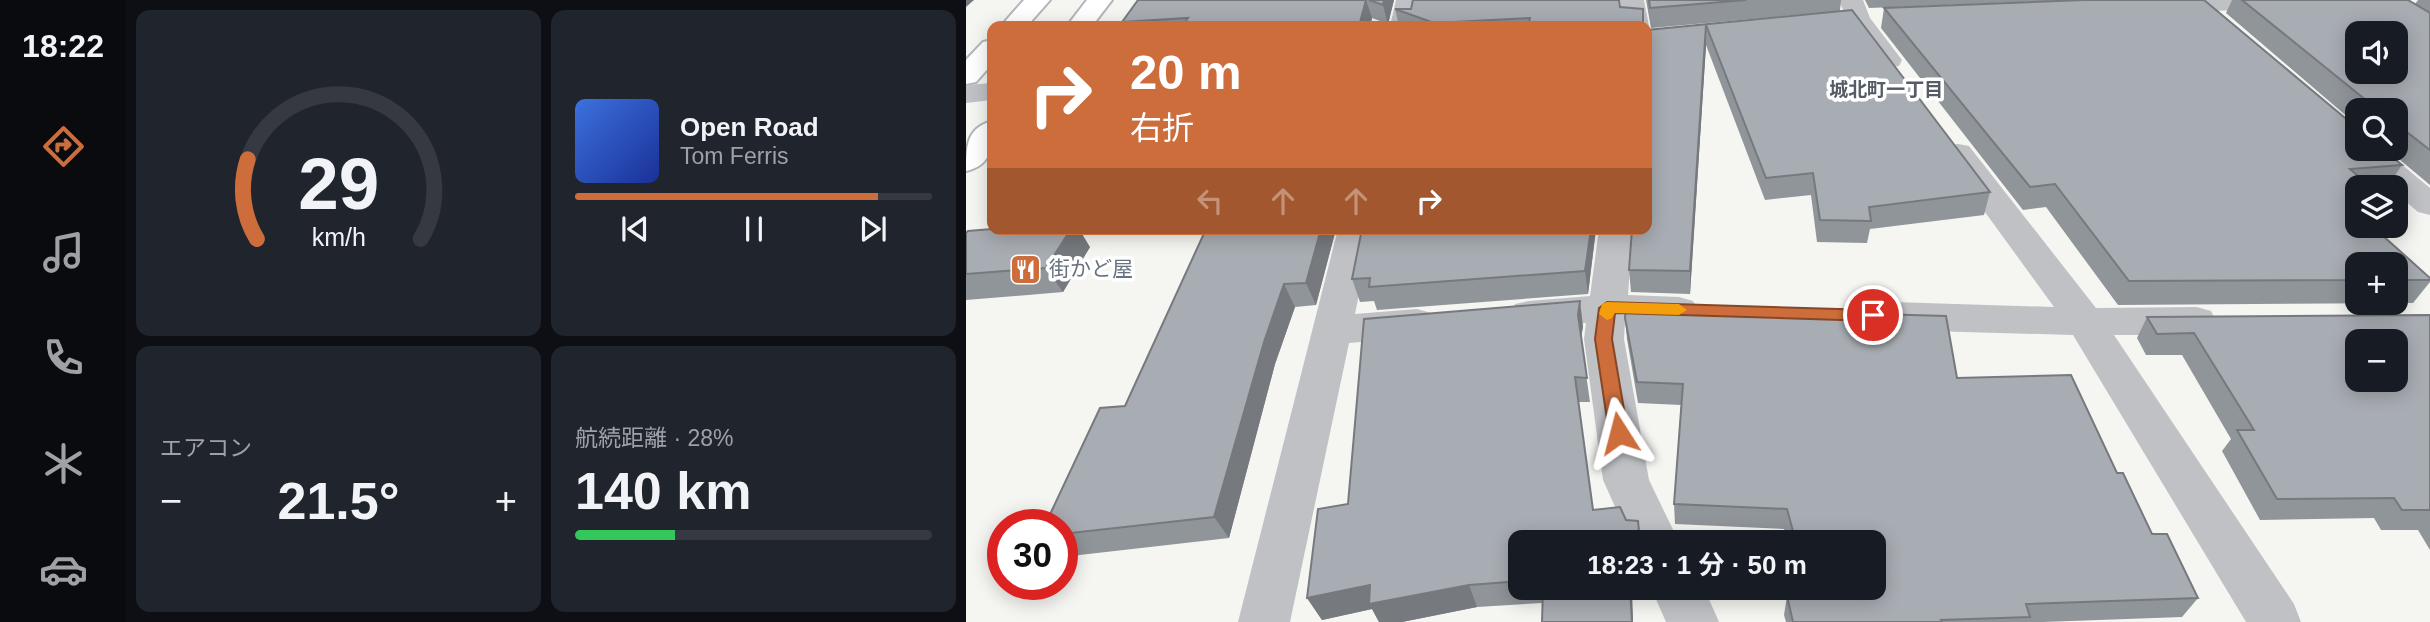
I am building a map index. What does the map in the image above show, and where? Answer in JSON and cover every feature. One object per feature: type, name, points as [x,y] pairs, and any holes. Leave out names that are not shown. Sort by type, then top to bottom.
[{"type":"main road","points":[[1018,21],[1038,0]]},
{"type":"main road","points":[[1083,21],[1100,0]]},
{"type":"main road","points":[[966,76],[987,53]]},
{"type":"main road","points":[[966,162],[987,137]]},
{"type":"street","points":[[1403,21],[1408,0]]},
{"type":"street","points":[[1632,0],[1635,21]]},
{"type":"street","points":[[2127,8],[2193,2],[2319,0]]},
{"type":"street","points":[[2193,2],[2226,30]]},
{"type":"street","points":[[1857,15],[1909,87]]},
{"type":"street","points":[[966,94],[987,92]]},
{"type":"street","points":[[1934,120],[2085,322],[2275,622]]},
{"type":"street","points":[[2378,161],[2430,205]]},
{"type":"street","points":[[1264,622],[1354,235]]},
{"type":"street","points":[[1615,235],[1604,339],[1626,480],[1650,530]]},
{"type":"street","points":[[1497,317],[1607,308],[1717,311]]},
{"type":"street","points":[[1853,315],[2085,322],[2237,321]]},
{"type":"street","points":[[1332,330],[1456,320]]},
{"type":"street","points":[[1683,600],[1693,622]]},
{"type":"building","points":[[1138,0],[1366,0],[1360,21],[1186,21],[1188,18],[1123,21]]},
{"type":"building","points":[[1369,0],[1384,0],[1383,5]]},
{"type":"building","points":[[1413,0],[1619,0],[1620,7],[1643,9],[1643,21],[1529,21],[1530,18],[1428,21],[1395,9],[1411,9]]},
{"type":"building","points":[[1649,0],[1746,0],[1650,8]]},
{"type":"building","points":[[2084,0],[2204,0],[2345,118],[2345,161],[2397,161],[2402,165],[2350,169],[2357,175],[2345,175],[2345,238],[2385,238],[2401,252],[2345,252],[2345,280],[2129,281],[2055,184],[2030,187],[1884,8]]},
{"type":"building","points":[[2242,0],[2408,0],[2430,13],[2430,150],[2408,133],[2408,98],[2363,98],[2346,84],[2408,84],[2408,21],[2345,21],[2345,83]]},
{"type":"building","points":[[1852,10],[1990,192],[1869,207],[1871,221],[1820,220],[1813,173],[1766,178],[1706,25],[1690,271],[1629,270],[1632,235],[1652,235],[1652,30]]},
{"type":"building","points":[[987,229],[987,235],[1067,235],[1046,268],[966,274],[968,231]]},
{"type":"building","points":[[1203,235],[1319,235],[1306,283],[1284,284],[1264,342],[1214,517],[1078,532],[1078,509],[1053,509],[1100,408],[1125,406]]},
{"type":"building","points":[[1361,235],[1590,235],[1585,271],[1369,287],[1370,278],[1352,279]]},
{"type":"building","points":[[2408,258],[2430,278],[2408,280]]},
{"type":"building","points":[[1580,301],[1578,315],[1587,378],[1575,377],[1593,510],[1620,507],[1626,520],[1638,521],[1639,530],[1508,530],[1508,582],[1469,585],[1369,604],[1370,585],[1307,598],[1318,509],[1348,504],[1364,319]]},
{"type":"building","points":[[1626,304],[1946,316],[1957,378],[2071,375],[2117,473],[2123,473],[2152,534],[2167,534],[2198,598],[2026,604],[2030,617],[1941,620],[1942,622],[1793,622],[1788,600],[1886,600],[1886,530],[1793,530],[1787,509],[1674,504],[1683,384],[1637,382],[1625,318]]},
{"type":"building","points":[[2430,315],[2430,510],[2402,510],[2394,498],[2277,499],[2237,430],[2254,430],[2194,333],[2157,334],[2147,317]]},
{"type":"building","points":[[1543,600],[1631,600],[1632,622],[1542,622]]},
{"type":"slow traffic","points":[[1607,314],[1607,308],[1679,310]]},
{"type":"place","name":"街かど屋","points":[[1026,269]]},
{"type":"district","name":"城北町一丁目","points":[[1886,89]]},
{"type":"route","points":[[1619,433],[1604,339],[1607,308],[1873,315]]}]
